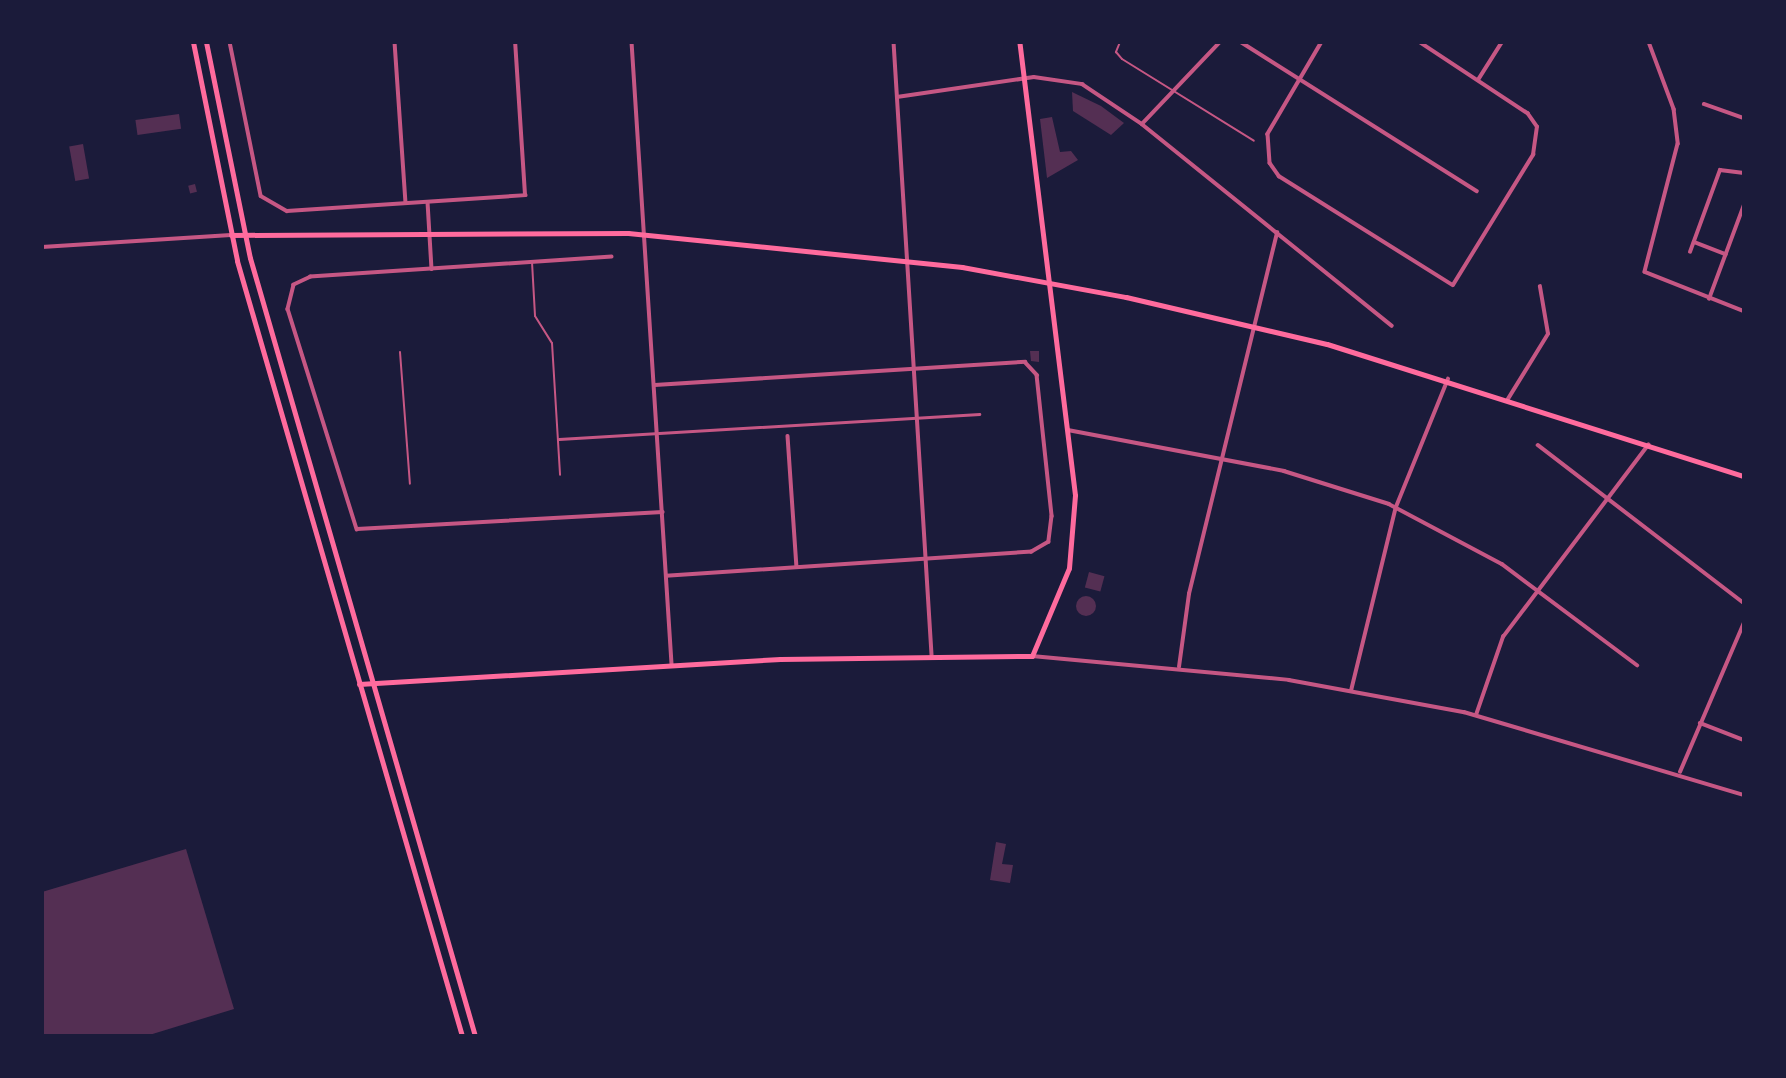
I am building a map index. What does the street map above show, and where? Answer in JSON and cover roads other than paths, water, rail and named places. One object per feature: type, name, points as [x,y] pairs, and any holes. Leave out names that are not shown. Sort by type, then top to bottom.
[{"type":"main road","points":[[193,42],[231,235],[462,1036]]},
{"type":"main road","points":[[206,42],[244,234],[475,1036]]},
{"type":"main road","points":[[359,684],[672,664],[932,655],[1032,656],[1073,551],[1068,430],[1019,42]]},
{"type":"main road","points":[[231,235],[430,230],[645,234],[908,260],[1048,282],[1254,326],[1448,379],[1744,476]]},
{"type":"main road","points":[[454,1007],[466,1004]]},
{"type":"street","points":[[230,42],[259,187],[272,208],[526,195],[515,42]]},
{"type":"street","points":[[395,42],[406,203]]},
{"type":"street","points":[[632,42],[672,664]]},
{"type":"street","points":[[894,42],[932,655]]},
{"type":"street","points":[[1142,124],[1220,42]]},
{"type":"street","points":[[1241,42],[1477,191]]},
{"type":"street","points":[[1322,42],[1265,144],[1274,170],[1453,285],[1537,144],[1531,117],[1419,42]]},
{"type":"street","points":[[1478,80],[1502,42]]},
{"type":"street","points":[[1649,42],[1674,109],[1678,144],[1646,274],[1744,311]]},
{"type":"street","points":[[897,97],[1023,78],[1082,84],[1142,124],[1392,326]]},
{"type":"street","points":[[1704,104],[1744,118]]},
{"type":"street","points":[[1690,252],[1720,170],[1744,173]]},
{"type":"street","points":[[428,202],[432,269]]},
{"type":"street","points":[[1709,299],[1744,205]]},
{"type":"street","points":[[1179,667],[1189,594],[1277,233]]},
{"type":"street","points":[[42,247],[231,235]]},
{"type":"street","points":[[1694,242],[1726,254]]},
{"type":"street","points":[[612,257],[311,277],[288,296],[354,527],[369,532],[663,512]]},
{"type":"street","points":[[1508,399],[1548,334],[1540,287]]},
{"type":"street","points":[[655,385],[914,368],[1030,365],[1037,374],[1052,516],[1051,537],[1038,551],[667,576]]},
{"type":"street","points":[[1350,691],[1396,507],[1448,379]]},
{"type":"street","points":[[559,439],[979,414]]},
{"type":"street","points":[[1068,430],[1313,479],[1396,507],[1461,539],[1539,589],[1637,665]]},
{"type":"street","points":[[788,436],[797,567]]},
{"type":"street","points":[[1476,715],[1500,642],[1648,444]]},
{"type":"street","points":[[1538,445],[1744,603]]},
{"type":"street","points":[[1680,772],[1744,623]]},
{"type":"street","points":[[1032,656],[1179,667],[1350,691],[1476,715],[1680,772],[1744,795]]},
{"type":"street","points":[[1700,723],[1744,740]]},
{"type":"lane","points":[[1120,42],[1118,56],[1255,141]]},
{"type":"lane","points":[[532,262],[535,316],[552,343],[560,475]]},
{"type":"lane","points":[[400,352],[410,484]]}]
